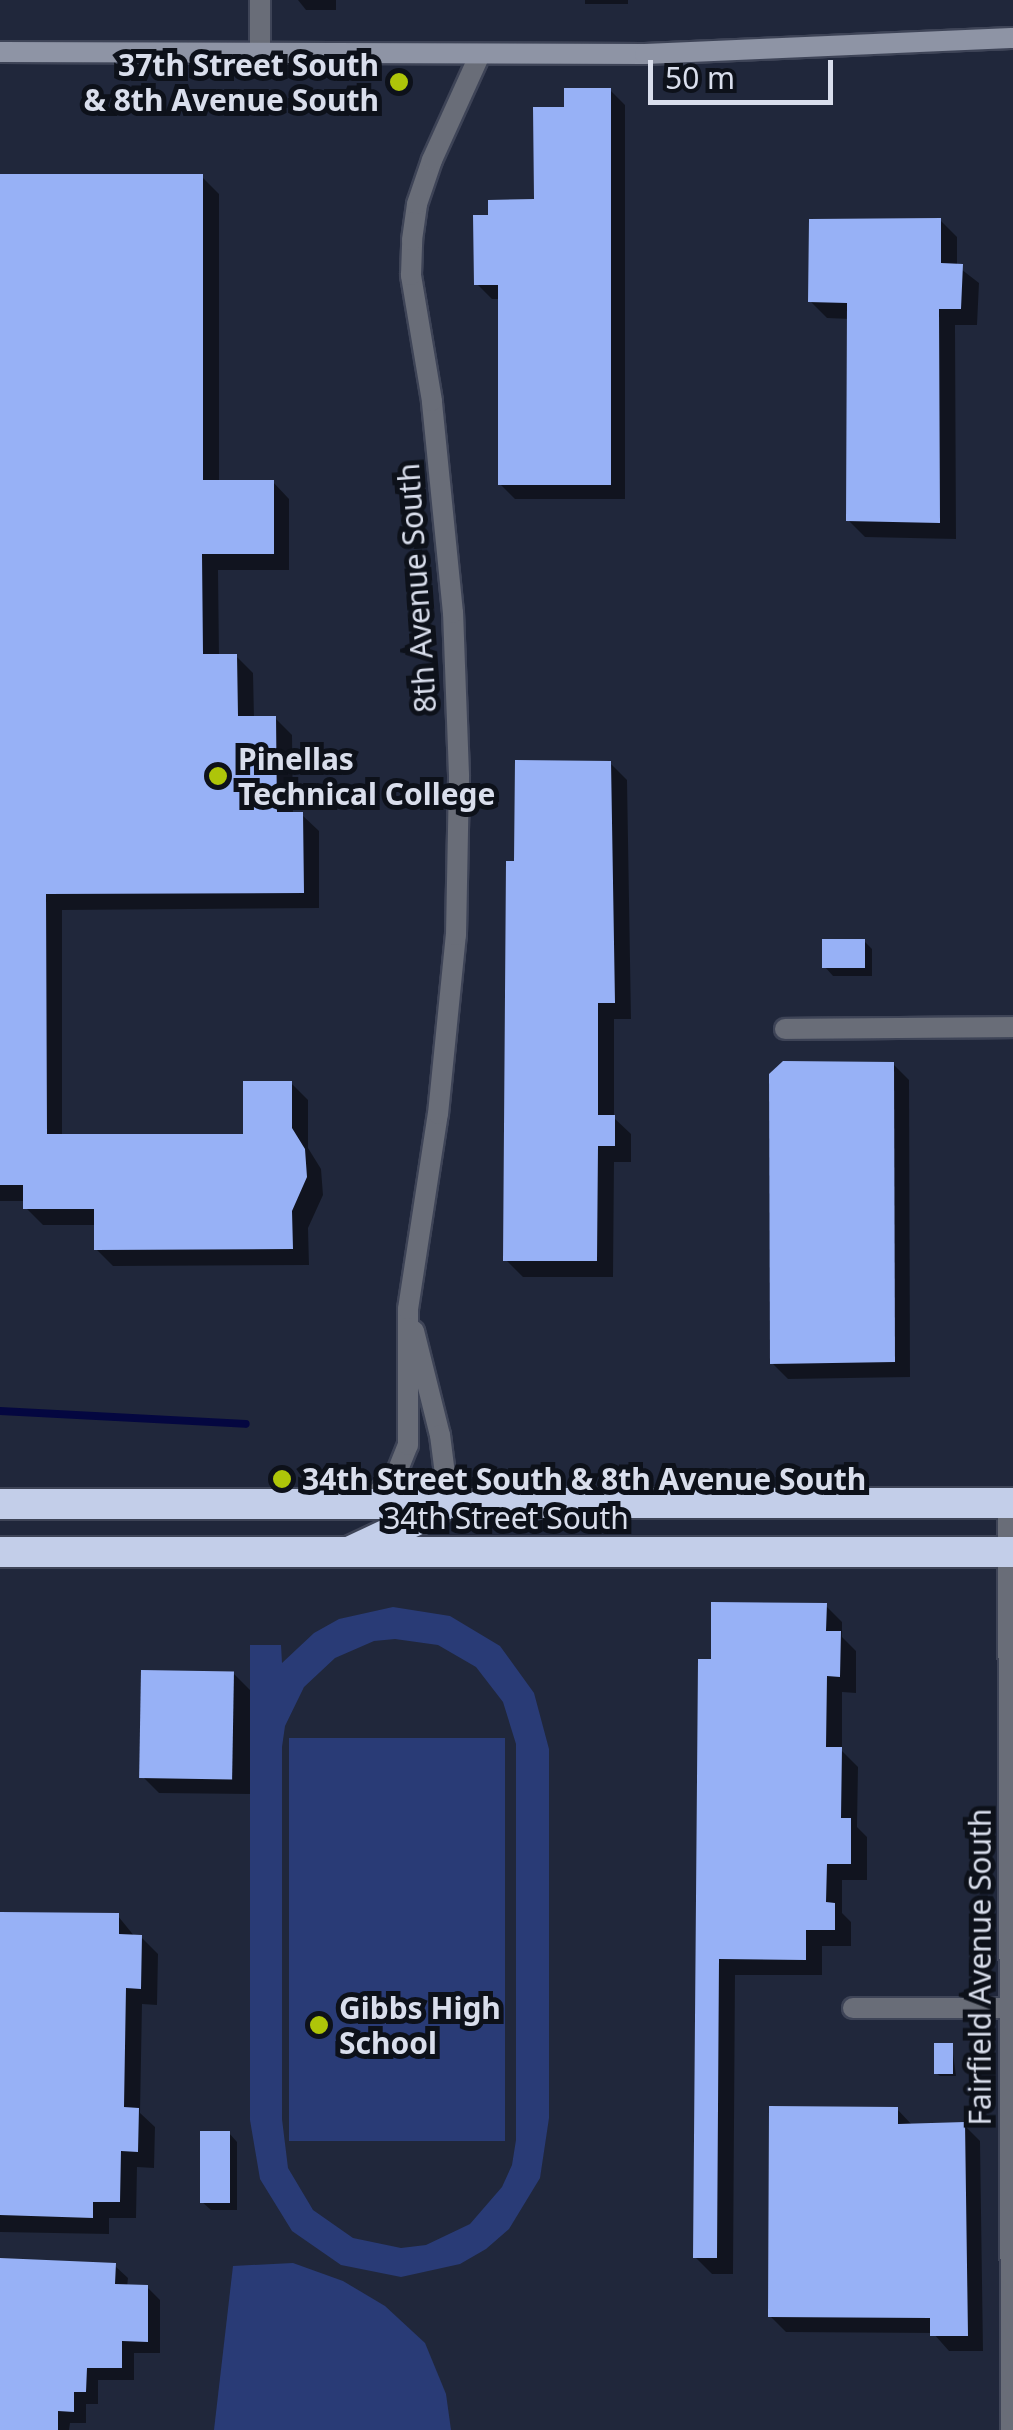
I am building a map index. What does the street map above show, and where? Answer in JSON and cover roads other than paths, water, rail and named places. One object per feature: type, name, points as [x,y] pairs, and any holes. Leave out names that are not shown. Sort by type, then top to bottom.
[{"type":"highway","name":"34th Street South","points":[[0,1504],[1010,1503]]},
{"type":"highway","points":[[344,1554],[449,1505]]},
{"type":"highway","name":"34th Street South","points":[[0,1552],[1010,1552]]},
{"type":"street","points":[[260,0],[260,53]]},
{"type":"street","points":[[0,52],[663,53],[1013,38]]},
{"type":"street","name":"8th Avenue South","points":[[368,1505],[397,1472],[408,1445],[408,1310],[438,1114],[455,949],[459,776],[448,545],[432,401],[411,275],[412,240],[417,204],[432,160],[480,54]]},
{"type":"street","points":[[785,1028],[1013,1027]]},
{"type":"street","name":"8th Avenue South","points":[[408,1310],[440,1435],[449,1505]]},
{"type":"street","name":"Fairfield Avenue South","points":[[1010,1503],[1011,2430]]},
{"type":"street","points":[[853,2008],[1012,2008]]},
{"type":"waterway","points":[[0,1411],[246,1424]]},
{"type":"place","name":"37th Street South & 8th Avenue South","points":[[399,82]]},
{"type":"place","name":"Pinellas Technical College","points":[[218,776]]},
{"type":"place","name":"34th Street South & 8th Avenue South","points":[[282,1479]]},
{"type":"place","name":"Gibbs High School","points":[[319,2025]]}]
